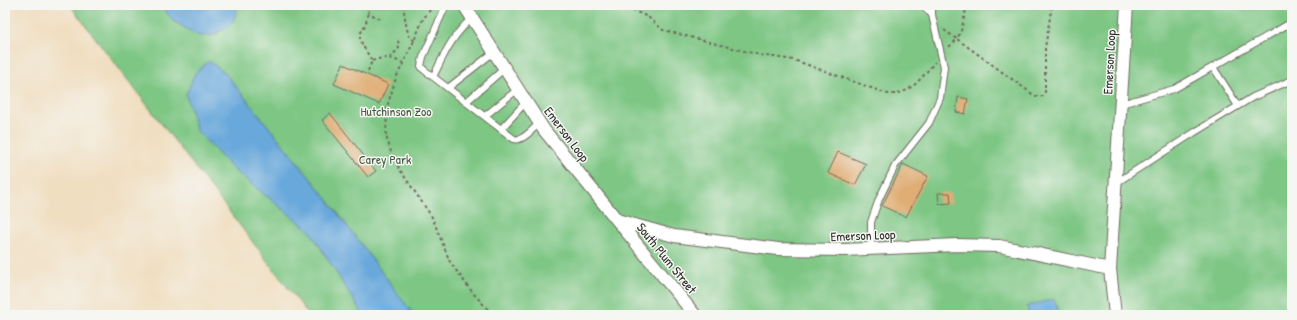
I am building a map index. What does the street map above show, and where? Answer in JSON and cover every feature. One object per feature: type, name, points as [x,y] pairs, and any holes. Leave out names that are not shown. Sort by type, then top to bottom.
[{"type":"street","name":"Emerson Loop","points":[[464,5],[540,122],[617,220],[674,236],[778,249],[844,250],[957,245],[1000,246],[1110,269],[1127,5]]},
{"type":"street","name":"South Plum Street","points":[[617,220],[695,315]]},
{"type":"street","points":[[1110,269],[1115,315]]},
{"type":"lane","points":[[446,5],[423,57],[421,66],[433,77],[501,129],[518,140],[522,139],[540,122]]},
{"type":"lane","points":[[923,5],[932,14]]},
{"type":"lane","points":[[871,249],[871,222],[879,199],[895,166],[929,123],[940,98],[944,67],[930,5]]},
{"type":"lane","points":[[433,77],[452,40],[460,28],[472,18]]},
{"type":"lane","points":[[1121,104],[1174,89],[1292,22]]},
{"type":"lane","points":[[448,88],[494,52]]},
{"type":"lane","points":[[1213,67],[1238,106]]},
{"type":"lane","points":[[466,102],[505,68]]},
{"type":"lane","points":[[1116,183],[1253,97],[1292,80]]},
{"type":"lane","points":[[485,116],[518,89]]},
{"type":"lane","points":[[501,129],[526,102]]},
{"type":"path","points":[[366,5],[368,14],[365,25],[360,34],[360,39],[372,61]]},
{"type":"path","points":[[404,5],[404,12],[410,36],[414,41]]},
{"type":"path","points":[[434,5],[423,19],[396,78],[387,106],[386,136],[392,155],[410,187],[432,217],[450,262],[473,293],[493,315]]},
{"type":"path","points":[[622,5],[648,17],[663,30],[760,55],[794,60],[888,94],[904,92],[914,86],[957,39],[961,31],[967,5]]},
{"type":"path","points":[[910,5],[1035,96],[1039,97],[1043,96],[1044,92],[1045,48],[1052,5]]},
{"type":"path","points":[[368,14],[380,19]]},
{"type":"path","points":[[390,58],[399,48],[398,40]]},
{"type":"path","points":[[368,71],[372,61],[379,58],[390,58],[403,63]]},
{"type":"green space","name":"Carey Park","points":[[70,5],[1292,5],[1292,315],[309,315]]},
{"type":"water","points":[[161,5],[234,5],[237,11],[233,22],[226,28],[213,35],[199,36],[173,21]]},
{"type":"water","points":[[209,61],[225,73],[324,195],[414,315],[363,315],[310,231],[234,170],[197,131],[186,95],[195,73]]},
{"type":"water","points":[[1054,299],[1059,315],[1029,315],[1027,306]]},
{"type":"building","points":[[343,64],[388,84],[379,104],[334,84]]},
{"type":"building","points":[[958,97],[968,99],[965,114],[956,112]]},
{"type":"building","points":[[330,113],[376,171],[368,177],[322,120]]},
{"type":"building","points":[[838,152],[866,164],[855,185],[828,173]]},
{"type":"building","points":[[903,164],[928,176],[906,217],[882,206]]},
{"type":"building","points":[[938,193],[950,193],[951,203],[939,204]]},
{"type":"park label","name":"Hutchinson Zoo","points":[[396,111]]}]
